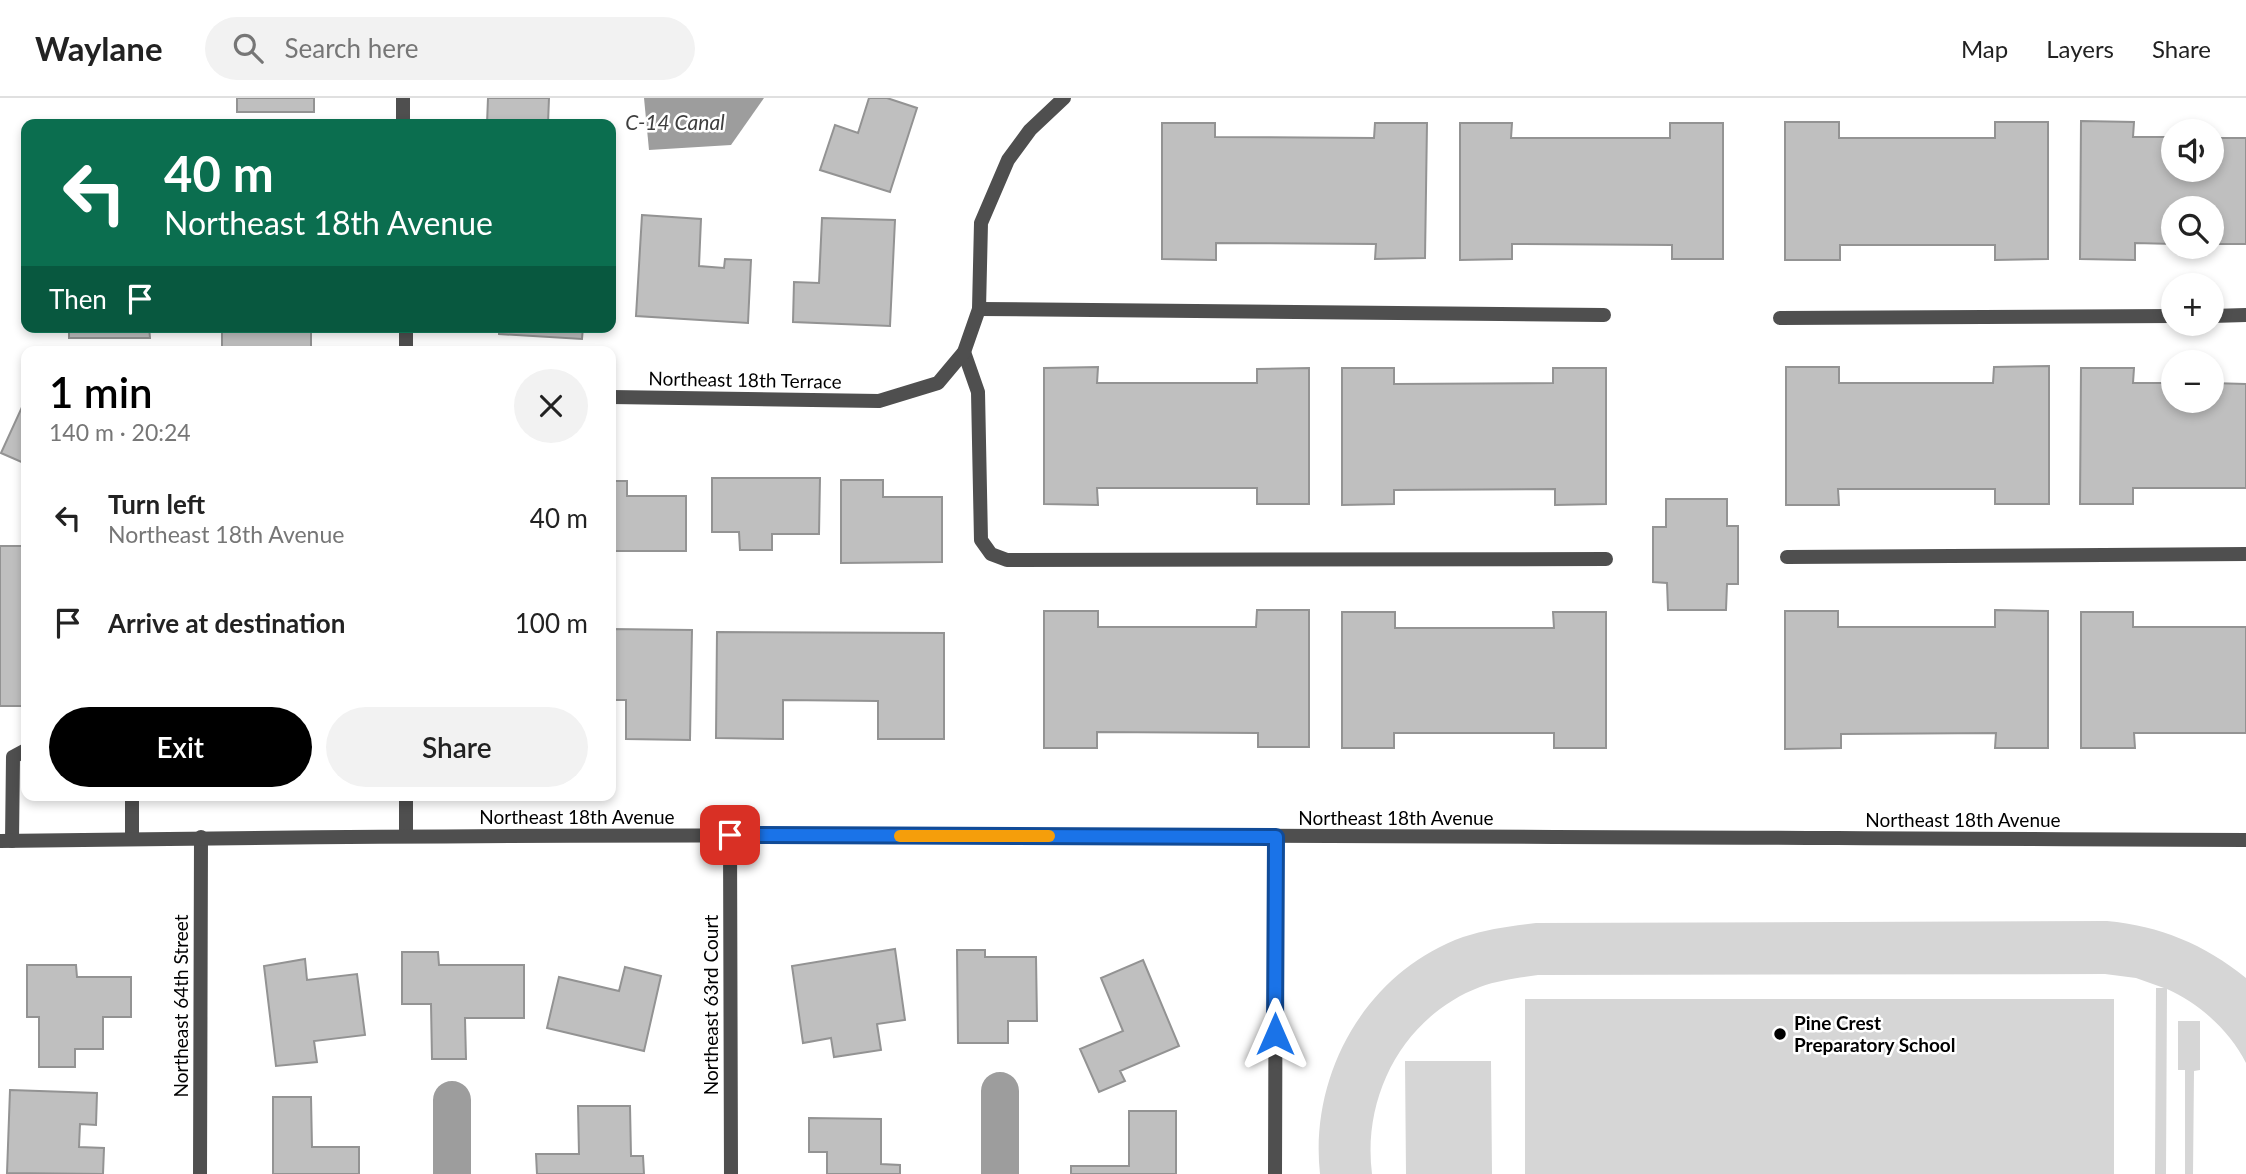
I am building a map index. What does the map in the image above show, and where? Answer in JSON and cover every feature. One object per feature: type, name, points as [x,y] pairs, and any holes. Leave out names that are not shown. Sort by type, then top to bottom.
[{"type":"street","points":[[402,98],[403,119]]},
{"type":"street","points":[[1064,98],[1030,130],[1008,160],[981,223],[979,309],[964,352],[978,392],[981,540],[991,554],[1007,559],[1606,559]]},
{"type":"street","points":[[979,309],[1604,315]]},
{"type":"street","points":[[2224,316],[2246,315]]},
{"type":"street","points":[[1780,318],[2161,316]]},
{"type":"street","name":"Northeast 18th Terrace","points":[[616,397],[879,401],[938,383],[964,352]]},
{"type":"street","points":[[1787,557],[2246,554]]},
{"type":"street","points":[[6,841],[13,757],[21,753]]},
{"type":"street","points":[[132,801],[132,838]]},
{"type":"street","points":[[406,801],[406,836]]},
{"type":"street","name":"Northeast 18th Avenue","points":[[6,841],[201,837],[730,835],[2246,840]]},
{"type":"street","name":"Northeast 63rd Court","points":[[730,835],[731,1174]]},
{"type":"street","name":"Northeast 64th Street","points":[[200,1174],[201,837]]},
{"type":"street","points":[[1275,1174],[1276,837]]},
{"type":"shaded area","points":[[2107,921],[2145,927],[2181,939],[2214,955],[2246,978],[2246,1063],[2231,1040],[2212,1019],[2191,1002],[2167,989],[2166,1174],[2155,1174],[2156,988],[2164,988],[2136,978],[2105,974],[1538,975],[1509,979],[1480,987],[1453,1000],[1430,1017],[1410,1038],[1394,1062],[1382,1088],[1374,1116],[1372,1174],[1320,1174],[1319,1137],[1324,1100],[1335,1064],[1351,1031],[1372,1001],[1398,975],[1429,953],[1463,937],[1536,923]]},
{"type":"shaded area","points":[[1525,999],[2114,999],[2114,1174],[1525,1174]]},
{"type":"shaded area","points":[[2178,1021],[2200,1021],[2200,1070],[2194,1071],[2193,1174],[2185,1174],[2185,1070],[2178,1070]]},
{"type":"shaded area","points":[[1405,1061],[1491,1061],[1492,1174],[1406,1174]]},
{"type":"water","name":"C-14 Canal","points":[[644,98],[764,98],[731,145],[649,150]]},
{"type":"building","points":[[237,98],[314,98],[314,112],[237,112]]},
{"type":"building","points":[[488,98],[549,98],[548,119],[487,119]]},
{"type":"building","points":[[869,98],[887,98],[917,108],[890,192],[820,170],[835,125],[858,133]]},
{"type":"building","points":[[2081,121],[2134,122],[2133,137],[2161,137],[2161,182],[2224,182],[2224,138],[2246,138],[2246,244],[2224,244],[2224,196],[2161,196],[2161,244],[2135,243],[2135,260],[2080,259]]},
{"type":"building","points":[[1785,122],[1839,122],[1839,138],[1995,138],[1995,122],[2048,122],[2048,259],[1995,260],[1995,245],[1840,245],[1840,260],[1785,260]]},
{"type":"building","points":[[1162,123],[1215,123],[1215,137],[1374,138],[1375,123],[1427,123],[1425,258],[1375,259],[1376,244],[1216,243],[1216,260],[1162,259]]},
{"type":"building","points":[[1460,123],[1512,123],[1511,138],[1670,138],[1670,123],[1723,123],[1723,259],[1672,259],[1672,245],[1512,244],[1512,259],[1460,260]]},
{"type":"building","points":[[642,215],[701,219],[699,266],[724,268],[725,259],[751,260],[748,323],[636,316]]},
{"type":"building","points":[[822,218],[895,220],[890,326],[793,322],[794,282],[819,283]]},
{"type":"building","points":[[69,333],[150,333],[150,338],[69,338]]},
{"type":"building","points":[[222,333],[311,333],[311,346],[222,346]]},
{"type":"building","points":[[499,333],[582,333],[582,339]]},
{"type":"building","points":[[2049,366],[2049,504],[1995,504],[1995,489],[1838,489],[1839,505],[1786,505],[1786,367],[1839,367],[1839,383],[1993,383],[1994,367]]},
{"type":"building","points":[[1098,367],[1097,383],[1257,383],[1257,369],[1309,368],[1309,504],[1257,504],[1257,488],[1097,488],[1098,505],[1044,504],[1044,368]]},
{"type":"building","points":[[1342,368],[1394,368],[1394,384],[1553,383],[1553,368],[1606,368],[1606,504],[1555,505],[1555,489],[1394,490],[1394,504],[1342,505]]},
{"type":"building","points":[[2081,368],[2134,368],[2133,383],[2161,383],[2161,413],[2224,413],[2224,383],[2246,384],[2246,488],[2133,488],[2133,504],[2080,504]]},
{"type":"building","points":[[21,409],[21,462],[1,453]]},
{"type":"building","points":[[712,478],[820,478],[819,534],[772,534],[772,550],[740,550],[739,532],[712,532]]},
{"type":"building","points":[[841,480],[883,480],[883,497],[942,497],[942,562],[841,563]]},
{"type":"building","points":[[616,481],[627,481],[627,496],[686,496],[686,551],[616,551]]},
{"type":"building","points":[[1666,499],[1727,499],[1727,526],[1738,526],[1738,584],[1727,584],[1726,610],[1668,610],[1667,583],[1653,582],[1653,527],[1666,527]]},
{"type":"building","points":[[0,546],[21,546],[21,706],[0,706]]},
{"type":"building","points":[[1257,610],[1309,610],[1309,747],[1258,747],[1258,733],[1097,732],[1097,748],[1044,748],[1044,611],[1098,611],[1098,627],[1256,627]]},
{"type":"building","points":[[1995,610],[2048,611],[2048,748],[1995,748],[1996,733],[1841,734],[1841,748],[1785,749],[1785,611],[1838,611],[1838,627],[1995,627]]},
{"type":"building","points":[[1342,612],[1395,612],[1395,628],[1554,628],[1553,612],[1606,612],[1606,748],[1554,748],[1554,733],[1394,733],[1394,748],[1342,748]]},
{"type":"building","points":[[2081,612],[2133,612],[2133,627],[2246,627],[2246,733],[2134,733],[2135,748],[2081,748]]},
{"type":"building","points":[[616,629],[692,630],[690,740],[626,739],[626,700],[616,700]]},
{"type":"building","points":[[717,632],[944,633],[944,739],[878,739],[878,701],[783,700],[783,739],[716,738]]},
{"type":"building","points":[[895,949],[905,1020],[877,1024],[881,1050],[834,1057],[831,1038],[803,1043],[792,966]]},
{"type":"building","points":[[957,950],[985,950],[985,957],[1036,957],[1037,1021],[1008,1021],[1008,1043],[958,1043]]},
{"type":"building","points":[[402,952],[438,952],[439,965],[524,965],[524,1018],[465,1018],[466,1059],[432,1059],[431,1004],[402,1004]]},
{"type":"building","points":[[305,959],[307,980],[357,974],[365,1035],[314,1041],[317,1062],[276,1066],[264,966]]},
{"type":"building","points":[[1143,960],[1179,1046],[1120,1071],[1125,1081],[1099,1092],[1080,1049],[1123,1031],[1101,978]]},
{"type":"building","points":[[27,965],[76,965],[77,977],[131,977],[131,1017],[103,1017],[103,1049],[75,1049],[75,1067],[39,1067],[39,1017],[27,1017]]},
{"type":"building","points":[[625,967],[661,976],[644,1051],[547,1028],[559,977],[619,991]]},
{"type":"building","points":[[10,1090],[97,1093],[96,1125],[80,1124],[79,1147],[104,1148],[103,1174],[7,1173]]},
{"type":"building","points":[[273,1097],[311,1097],[312,1147],[359,1147],[359,1174],[273,1174]]},
{"type":"building","points":[[578,1106],[630,1106],[631,1156],[643,1156],[644,1174],[537,1174],[536,1154],[579,1154]]},
{"type":"building","points":[[1129,1111],[1176,1111],[1176,1174],[1071,1174],[1071,1166],[1129,1166]]},
{"type":"building","points":[[809,1118],[881,1119],[881,1164],[900,1165],[900,1174],[827,1174],[827,1152],[809,1152]]},
{"type":"waterway","points":[[1000,1091],[1000,1174]]},
{"type":"waterway","points":[[452,1100],[452,1174]]},
{"type":"slow traffic","points":[[900,836],[1049,836]]},
{"type":"place","name":"Pine Crest Preparatory School","points":[[1780,1034]]},
{"type":"route","points":[[730,835],[1276,837],[1275,1034]]}]
